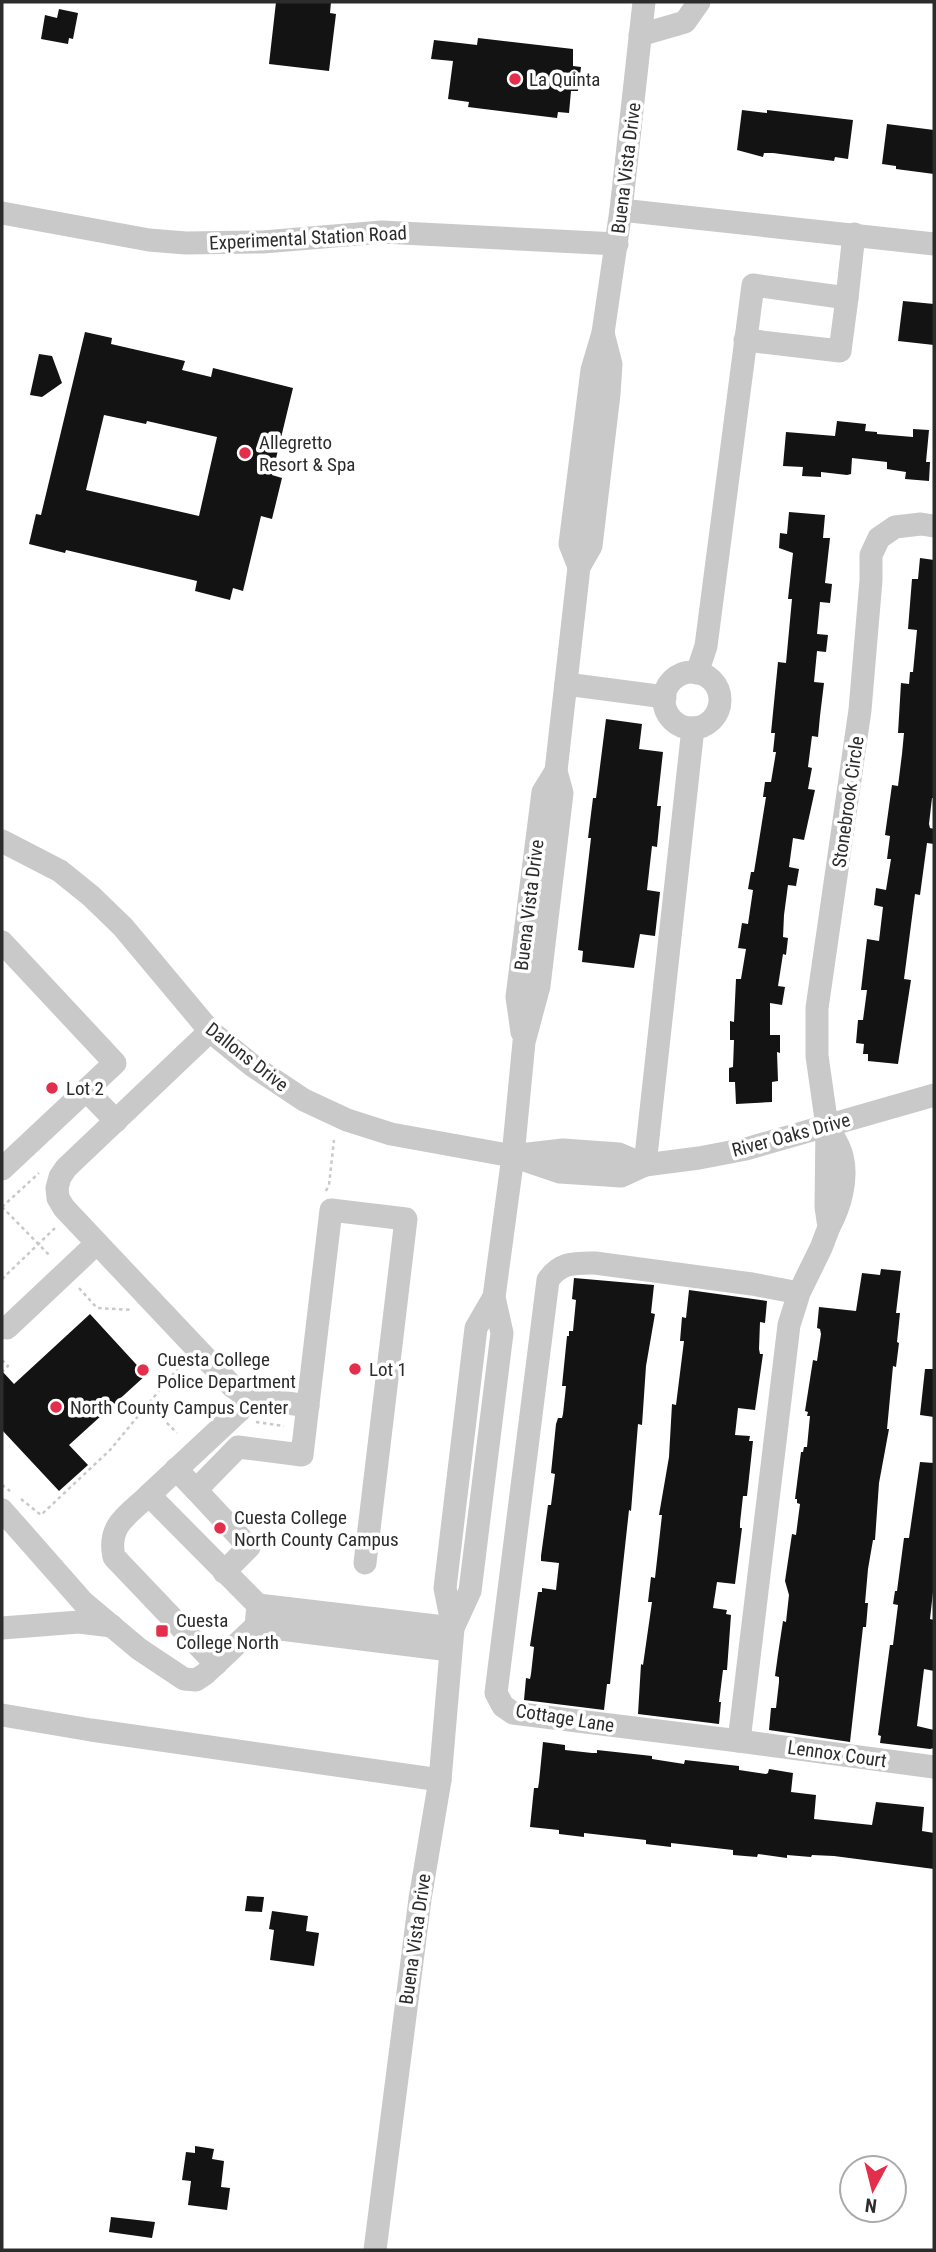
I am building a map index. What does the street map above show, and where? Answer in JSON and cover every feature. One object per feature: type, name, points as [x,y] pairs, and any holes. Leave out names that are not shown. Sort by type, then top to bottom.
[{"type":"street","name":"Buena Vista Drive","points":[[374,2250],[420,1899],[440,1780],[452,1639],[445,1588],[475,1328],[494,1297],[513,1156],[524,1042],[539,986],[562,793],[556,771],[579,567],[570,544],[592,370],[603,333],[617,244],[644,2]]},
{"type":"street","points":[[640,35],[685,22],[699,2]]},
{"type":"street","points":[[621,210],[934,244]]},
{"type":"street","name":"Experimental Station Road","points":[[2,213],[149,240],[186,243],[263,242],[382,232],[617,244]]},
{"type":"street","points":[[745,340],[840,351],[854,234]]},
{"type":"street","points":[[697,673],[706,646],[752,285],[846,298]]},
{"type":"street","name":"Stonebrook Circle","points":[[827,1126],[817,1056],[817,1008],[860,710],[871,555],[879,538],[895,527],[921,524],[934,526]]},
{"type":"street","points":[[683,673],[697,673],[711,678],[717,686],[720,705],[711,722],[693,728],[684,727],[670,717],[664,697],[669,684],[676,677],[683,673]]},
{"type":"street","points":[[566,684],[664,697]]},
{"type":"street","points":[[645,1165],[693,728]]},
{"type":"street","name":"Dallons Drive","points":[[2,841],[60,871],[90,896],[123,927],[210,1031],[253,1066],[304,1100],[347,1120],[391,1134],[513,1156]]},
{"type":"street","points":[[2,942],[115,1063],[2,1169]]},
{"type":"street","points":[[210,1031],[66,1168],[57,1188],[58,1198],[96,1244],[233,1387],[247,1397],[307,1406]]},
{"type":"street","points":[[86,1090],[116,1121]]},
{"type":"street","name":"River Oaks Drive","points":[[513,1156],[560,1172],[621,1176],[645,1165],[746,1149],[934,1095]]},
{"type":"street","points":[[739,1741],[789,1325],[799,1293],[829,1227],[826,1207],[827,1126]]},
{"type":"street","points":[[196,1490],[238,1447],[302,1455],[331,1210],[406,1219],[365,1563]]},
{"type":"street","points":[[7,1328],[96,1244]]},
{"type":"street","name":"Cottage Lane","points":[[739,1741],[513,1713],[503,1706],[496,1693],[548,1280],[556,1269],[570,1263],[595,1263],[799,1293]]},
{"type":"street","points":[[216,1664],[114,1557],[112,1534],[118,1524],[240,1410],[247,1397]]},
{"type":"street","points":[[176,1469],[249,1547],[224,1572]]},
{"type":"street","points":[[149,1495],[224,1572],[257,1616],[452,1639]]},
{"type":"street","points":[[2,1510],[83,1602],[166,1669],[184,1679],[196,1680],[216,1664],[257,1616]]},
{"type":"street","points":[[2,1628],[79,1622],[112,1626]]},
{"type":"street","points":[[2,1715],[440,1780]]},
{"type":"street","name":"Lennox Court","points":[[739,1741],[934,1767]]},
{"type":"path","points":[[325,1193],[329,1185],[334,1140]]},
{"type":"path","points":[[2,1207],[51,1257]]},
{"type":"path","points":[[2,1279],[62,1221]]},
{"type":"path","points":[[75,1284],[97,1308],[141,1311]]},
{"type":"path","points":[[2,1485],[41,1515],[110,1450],[187,1358]]},
{"type":"path","points":[[2,1360],[8,1366],[2,1372]]},
{"type":"path","points":[[147,1403],[177,1433]]},
{"type":"building","points":[[276,2],[331,2],[330,13],[336,14],[329,71],[269,64]]},
{"type":"building","points":[[59,9],[78,13],[73,39],[69,38],[68,44],[41,39],[45,15],[57,18]]},
{"type":"building","name":"La Quinta","points":[[478,38],[573,49],[573,66],[581,67],[578,91],[571,91],[569,113],[558,112],[557,118],[468,107],[469,102],[448,99],[453,61],[431,59],[434,40],[477,45]]},
{"type":"building","points":[[742,110],[767,113],[767,110],[853,120],[848,159],[835,157],[834,161],[773,153],[764,153],[763,157],[737,150]]},
{"type":"building","points":[[887,124],[934,130],[934,174],[896,169],[896,166],[882,164]]},
{"type":"building","points":[[903,301],[934,304],[934,345],[898,341]]},
{"type":"building","name":"Allegretto Resort & Spa","points":[[85,332],[112,338],[111,344],[185,361],[182,370],[211,377],[213,368],[293,388],[272,475],[282,478],[272,519],[261,516],[243,591],[233,588],[230,600],[195,591],[197,581],[29,544],[36,514],[41,515]],"holes":[[[104,415],[146,424],[147,421],[217,437],[199,516],[86,490]]]},
{"type":"building","points":[[39,354],[52,356],[62,383],[42,397],[30,395]]},
{"type":"building","points":[[837,421],[866,424],[865,431],[877,434],[913,437],[913,429],[929,430],[926,462],[930,462],[929,481],[905,479],[906,472],[887,469],[887,462],[852,458],[851,474],[847,475],[821,472],[821,477],[802,476],[803,467],[783,466],[786,432],[835,436]]},
{"type":"building","points":[[789,512],[825,515],[823,538],[830,538],[825,583],[832,584],[830,603],[820,602],[817,634],[828,635],[826,652],[817,651],[814,682],[824,683],[818,737],[812,736],[808,767],[812,768],[808,789],[815,790],[804,840],[793,838],[789,867],[799,869],[796,886],[788,885],[784,915],[783,937],[788,938],[778,986],[785,987],[782,1005],[770,1003],[770,1035],[780,1035],[780,1053],[777,1052],[778,1081],[772,1082],[772,1102],[736,1104],[735,1082],[729,1082],[729,1068],[733,1067],[734,1040],[730,1040],[730,1021],[734,1022],[736,979],[741,979],[746,949],[738,948],[742,923],[748,924],[753,890],[748,889],[751,872],[754,872],[766,797],[763,797],[765,782],[771,782],[776,752],[773,752],[775,733],[771,733],[778,662],[786,663],[793,553],[779,548],[780,533],[787,534]]},
{"type":"building","points":[[920,558],[934,560],[934,798],[929,824],[930,828],[934,829],[934,844],[927,843],[920,895],[915,894],[904,979],[911,980],[898,1064],[868,1061],[868,1054],[863,1054],[864,1044],[856,1043],[858,1020],[863,1020],[867,990],[861,990],[867,939],[879,941],[883,907],[874,905],[876,888],[886,890],[891,859],[887,859],[890,836],[885,835],[892,785],[898,786],[902,754],[904,733],[898,733],[901,683],[909,684],[910,672],[913,672],[917,630],[908,629],[912,579],[918,579]]},
{"type":"building","points":[[606,719],[642,724],[639,749],[663,752],[657,806],[661,806],[657,847],[652,846],[647,890],[660,892],[655,936],[640,934],[634,968],[582,962],[583,951],[578,950],[591,838],[588,838]]},
{"type":"building","points":[[881,1269],[901,1271],[896,1313],[900,1313],[899,1343],[896,1367],[893,1366],[889,1429],[879,1483],[875,1540],[868,1569],[866,1627],[863,1627],[850,1742],[769,1730],[771,1708],[776,1708],[779,1677],[775,1676],[789,1595],[785,1581],[792,1534],[796,1535],[800,1504],[795,1499],[801,1452],[807,1447],[810,1416],[807,1416],[808,1412],[805,1411],[813,1360],[817,1361],[821,1334],[817,1328],[819,1307],[856,1311],[862,1273],[880,1275]]},
{"type":"building","points":[[574,1278],[654,1285],[651,1313],[655,1314],[646,1366],[642,1425],[638,1424],[631,1511],[629,1510],[610,1684],[607,1684],[604,1710],[524,1700],[526,1678],[530,1679],[531,1674],[534,1647],[530,1646],[538,1592],[542,1592],[542,1588],[556,1590],[559,1563],[541,1561],[541,1556],[555,1474],[551,1473],[556,1424],[563,1414],[566,1386],[562,1386],[567,1336],[569,1331],[573,1331],[576,1300],[572,1299]]},
{"type":"building","points":[[689,1290],[767,1301],[765,1323],[760,1322],[759,1349],[760,1354],[763,1354],[755,1410],[738,1408],[735,1435],[750,1436],[749,1441],[753,1441],[747,1496],[743,1496],[735,1584],[717,1582],[713,1608],[727,1610],[726,1614],[731,1615],[727,1670],[723,1670],[719,1702],[719,1724],[638,1714],[641,1664],[643,1665],[652,1602],[648,1602],[651,1577],[655,1578],[662,1515],[659,1515],[669,1457],[672,1404],[676,1405],[684,1341],[680,1341],[682,1317],[686,1318]]},
{"type":"building","name":"North County Campus Center","points":[[90,1314],[146,1375],[69,1445],[88,1465],[59,1491],[2,1430],[2,1371],[14,1384]]},
{"type":"building","points":[[925,1369],[934,1369],[934,1417],[920,1415]]},
{"type":"building","points":[[920,1462],[934,1463],[934,1583],[930,1619],[934,1620],[934,1671],[924,1669],[917,1726],[934,1730],[934,1748],[930,1749],[880,1743],[881,1736],[878,1735],[898,1605],[893,1604],[895,1591],[904,1538],[909,1538]]},
{"type":"building","points":[[543,1742],[565,1745],[565,1750],[597,1753],[597,1750],[652,1756],[652,1759],[684,1764],[685,1760],[739,1766],[739,1770],[766,1774],[769,1769],[793,1773],[791,1792],[816,1795],[814,1819],[872,1825],[876,1802],[924,1807],[922,1831],[934,1833],[934,1869],[834,1856],[787,1855],[787,1858],[758,1854],[757,1857],[733,1855],[733,1850],[671,1843],[671,1847],[646,1844],[646,1840],[584,1833],[584,1837],[559,1834],[559,1830],[530,1827]]},
{"type":"building","points":[[247,1896],[264,1897],[262,1912],[245,1911]]},
{"type":"building","points":[[272,1911],[308,1916],[306,1931],[319,1933],[314,1966],[270,1960],[274,1930],[269,1929]]},
{"type":"building","points":[[195,2146],[214,2149],[212,2159],[224,2161],[221,2187],[230,2188],[227,2210],[188,2205],[191,2181],[182,2180],[186,2152],[195,2153]]},
{"type":"building","points":[[111,2217],[155,2222],[152,2238],[109,2232]]},
{"type":"place","name":"La Quinta","points":[[515,79]]},
{"type":"place","name":"Allegretto Resort & Spa","points":[[245,453]]},
{"type":"place","name":"Lot 2","points":[[52,1088]]},
{"type":"place","name":"Lot 1","points":[[355,1369]]},
{"type":"place","name":"Cuesta College Police Department","points":[[143,1370]]},
{"type":"place","name":"North County Campus Center","points":[[56,1407]]},
{"type":"place","name":"Cuesta College North County Campus","points":[[220,1528]]},
{"type":"place","name":"Cuesta College North","points":[[162,1631]]}]
